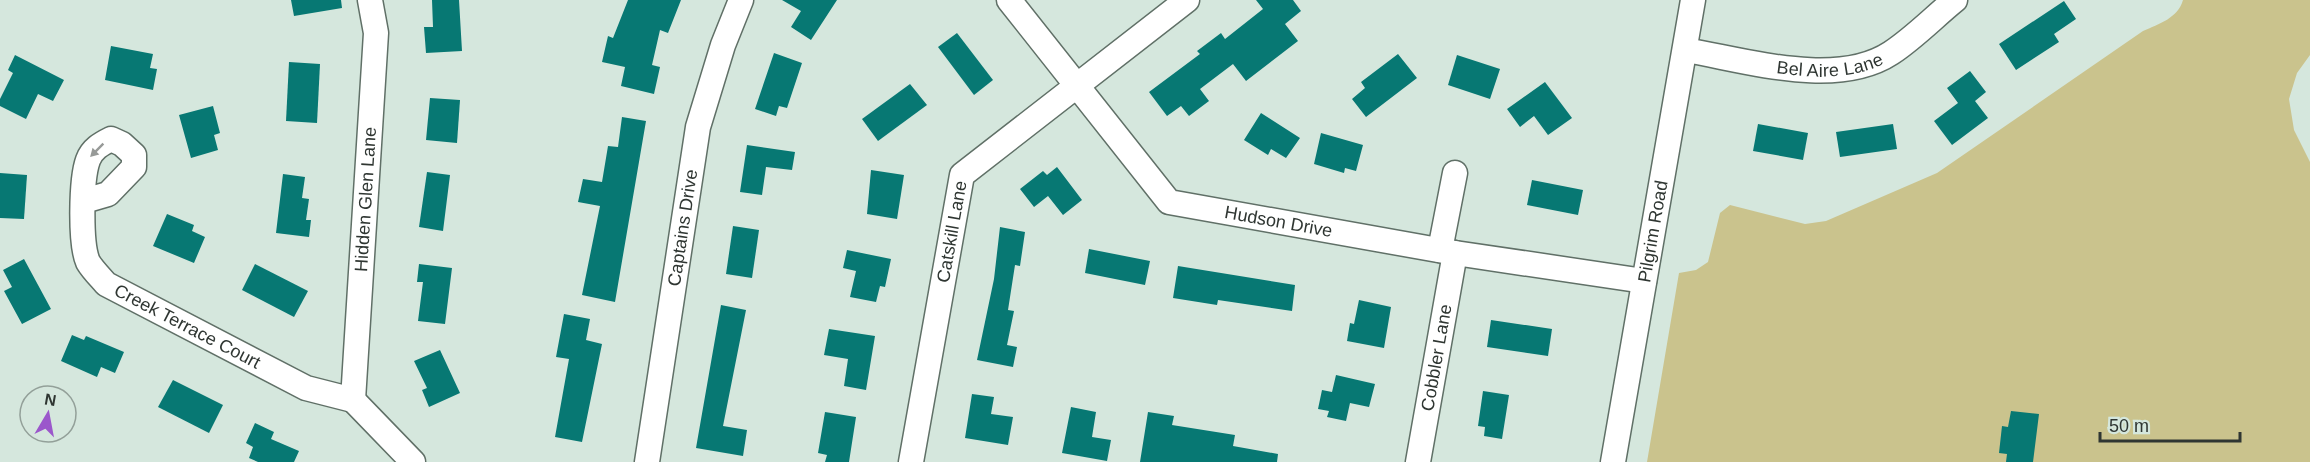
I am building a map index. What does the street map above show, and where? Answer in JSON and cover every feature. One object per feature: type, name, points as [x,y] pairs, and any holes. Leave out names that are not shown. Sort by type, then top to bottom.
[{"type":"street","name":"Hidden Glen Lane","points":[[353,400],[376,33],[370,0]]},
{"type":"street","name":"Captains Drive","points":[[647,462],[698,127],[723,45],[741,0]]},
{"type":"street","name":"Hudson Drive","points":[[1009,0],[1169,202],[1448,252],[1644,281]]},
{"type":"street","name":"Catskill Lane","points":[[911,462],[962,176],[1187,0]]},
{"type":"street","name":"Pilgrim Road","points":[[1613,462],[1694,0]]},
{"type":"street","name":"Bel Aire Lane","points":[[1685,50],[1820,72],[1856,68],[1890,53],[1955,0]]},
{"type":"street","name":"Cobbler Lane","points":[[1418,462],[1448,252],[1455,173]]},
{"type":"street","name":"Creek Terrace Court","points":[[84,201],[82,225],[88,261],[106,284],[306,388],[353,400]]},
{"type":"street","points":[[353,400],[413,462]]},
{"type":"shaded area","points":[[2183,0],[2310,0],[2310,55],[2297,73],[2289,99],[2294,130],[2310,162],[2310,462],[1647,462],[1679,273],[1696,270],[1708,262],[1720,213],[1730,205],[1805,224],[1826,221],[1937,173],[2143,31],[2167,20],[2181,6]]},
{"type":"building","points":[[291,0],[341,0],[342,8],[294,16]]},
{"type":"building","points":[[432,0],[459,0],[462,51],[426,53],[424,27],[433,27]]},
{"type":"building","points":[[628,0],[681,0],[668,33],[660,30],[652,65],[660,67],[654,94],[621,86],[625,67],[602,62],[608,36],[613,38]]},
{"type":"building","points":[[782,0],[837,0],[811,40],[791,27],[801,11]]},
{"type":"building","points":[[1256,0],[1293,0],[1301,11],[1285,24],[1298,41],[1246,81],[1233,64],[1200,89],[1209,101],[1189,116],[1181,106],[1167,116],[1149,92],[1200,54],[1197,51],[1221,33],[1225,39],[1263,9]]},
{"type":"building","points":[[2064,1],[2076,19],[2054,34],[2059,42],[2016,70],[1999,44]]},
{"type":"building","points":[[957,33],[993,80],[974,95],[938,47]]},
{"type":"building","points":[[111,46],[153,54],[150,68],[157,69],[153,90],[105,80]]},
{"type":"building","points":[[774,53],[802,63],[787,108],[779,106],[776,116],[755,109]]},
{"type":"building","points":[[1398,54],[1417,78],[1366,117],[1352,99],[1365,88],[1361,82]]},
{"type":"building","points":[[15,55],[64,80],[53,101],[38,94],[26,119],[0,106],[0,99],[13,73],[8,70]]},
{"type":"building","points":[[1457,55],[1500,69],[1490,99],[1448,85]]},
{"type":"building","points":[[289,62],[320,64],[317,123],[286,121]]},
{"type":"building","points":[[1970,71],[1986,92],[1975,101],[1988,118],[1952,145],[1934,121],[1958,103],[1947,88]]},
{"type":"building","points":[[1545,82],[1572,118],[1548,135],[1534,116],[1520,127],[1507,109]]},
{"type":"building","points":[[910,84],[927,105],[878,141],[862,119]]},
{"type":"building","points":[[430,98],[460,100],[457,143],[426,140]]},
{"type":"building","points":[[213,106],[220,133],[214,135],[218,150],[191,158],[179,115]]},
{"type":"building","points":[[1261,113],[1300,138],[1286,158],[1271,149],[1268,155],[1244,140]]},
{"type":"building","points":[[622,117],[646,121],[615,302],[582,295],[600,206],[578,202],[583,179],[602,182],[608,146],[618,147]]},
{"type":"building","points":[[1758,124],[1808,133],[1803,160],[1753,151]]},
{"type":"building","points":[[1893,124],[1897,149],[1840,157],[1836,132]]},
{"type":"building","points":[[1321,133],[1363,145],[1356,171],[1345,168],[1344,173],[1314,164]]},
{"type":"building","points":[[747,145],[795,152],[792,170],[766,167],[762,195],[740,192]]},
{"type":"building","points":[[1057,167],[1082,200],[1063,215],[1048,196],[1034,207],[1020,189],[1043,171],[1047,175]]},
{"type":"building","points":[[871,170],[904,175],[897,219],[867,214]]},
{"type":"building","points":[[427,172],[450,175],[443,231],[419,227]]},
{"type":"building","points":[[0,173],[27,175],[24,219],[0,218]]},
{"type":"building","points":[[283,174],[305,177],[302,198],[309,199],[306,220],[311,220],[309,237],[276,233]]},
{"type":"building","points":[[1532,180],[1583,190],[1578,215],[1527,205]]},
{"type":"building","points":[[167,214],[194,225],[192,231],[205,237],[194,263],[153,246]]},
{"type":"building","points":[[733,226],[759,230],[752,278],[726,274]]},
{"type":"building","points":[[1000,227],[1025,232],[1020,266],[1015,265],[1008,310],[1014,311],[1007,345],[1017,347],[1013,367],[977,360],[994,279]]},
{"type":"building","points":[[1089,249],[1150,261],[1145,285],[1085,273]]},
{"type":"building","points":[[847,250],[891,259],[885,287],[880,286],[876,302],[850,297],[856,271],[843,268]]},
{"type":"building","points":[[24,259],[51,309],[22,324],[4,291],[12,287],[3,270]]},
{"type":"building","points":[[255,264],[308,291],[294,317],[242,290]]},
{"type":"building","points":[[419,264],[452,268],[445,324],[418,321],[423,282],[417,282]]},
{"type":"building","points":[[1178,266],[1295,285],[1292,311],[1218,300],[1217,305],[1173,298]]},
{"type":"building","points":[[1359,300],[1391,307],[1384,348],[1347,341],[1350,323],[1354,324]]},
{"type":"building","points":[[721,305],[746,310],[723,426],[747,430],[743,456],[696,448]]},
{"type":"building","points":[[564,314],[590,319],[586,340],[602,344],[582,442],[555,437],[569,359],[556,357]]},
{"type":"building","points":[[1491,320],[1552,329],[1548,356],[1487,347]]},
{"type":"building","points":[[829,329],[875,336],[866,390],[844,386],[848,359],[824,355]]},
{"type":"building","points":[[72,335],[84,340],[86,336],[124,352],[115,373],[101,367],[97,377],[61,361]]},
{"type":"building","points":[[440,350],[460,393],[429,407],[422,390],[427,388],[414,361]]},
{"type":"building","points":[[1336,375],[1375,384],[1369,407],[1350,403],[1346,421],[1327,417],[1329,411],[1318,409],[1322,390],[1332,392]]},
{"type":"building","points":[[173,380],[223,405],[209,433],[158,407]]},
{"type":"building","points":[[1483,391],[1509,395],[1502,439],[1484,436],[1485,427],[1478,426]]},
{"type":"building","points":[[972,394],[994,397],[991,414],[1013,417],[1008,445],[965,438]]},
{"type":"building","points":[[1071,407],[1096,412],[1092,437],[1111,440],[1107,461],[1062,453]]},
{"type":"building","points":[[2011,411],[2039,414],[2033,462],[2006,462],[2007,454],[1999,453],[2002,426],[2008,427]]},
{"type":"building","points":[[825,412],[856,417],[849,462],[825,462],[827,455],[818,453]]},
{"type":"building","points":[[1148,412],[1174,416],[1172,425],[1235,435],[1233,446],[1278,454],[1277,462],[1140,462]]},
{"type":"building","points":[[255,423],[274,432],[271,439],[299,451],[294,462],[258,462],[249,458],[253,447],[246,443]]}]
